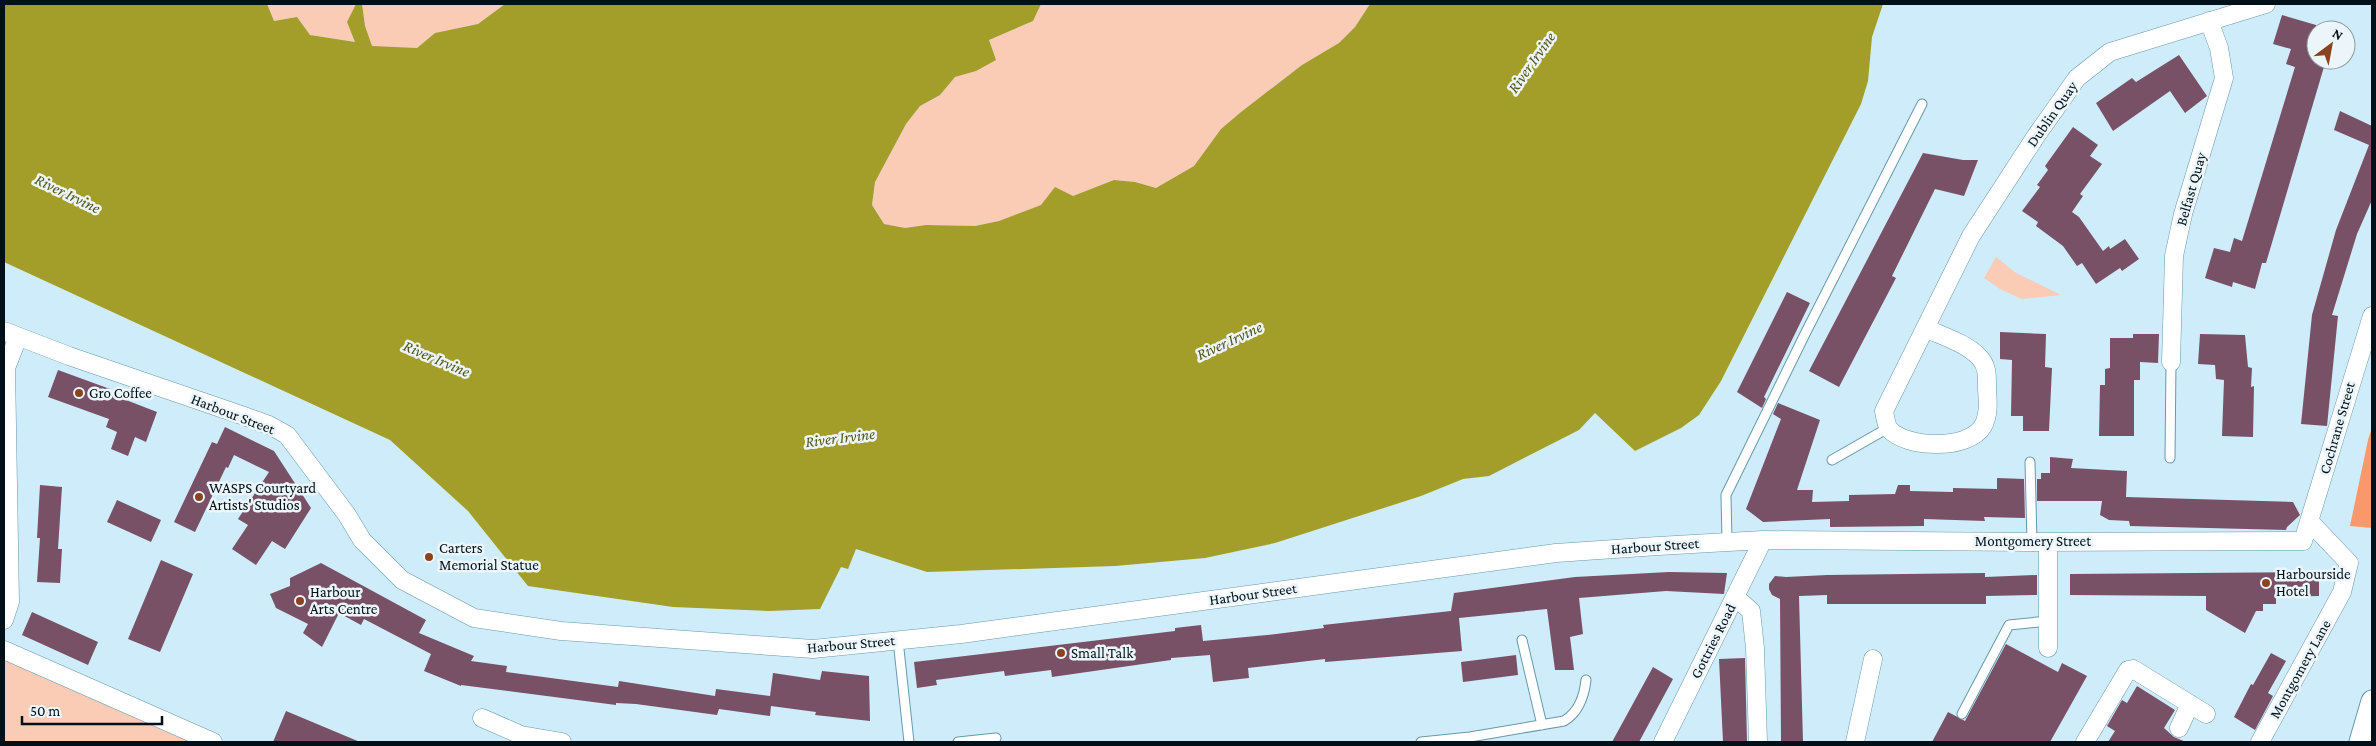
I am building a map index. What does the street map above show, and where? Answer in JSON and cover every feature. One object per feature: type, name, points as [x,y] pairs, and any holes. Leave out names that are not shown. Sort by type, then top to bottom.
[{"type":"street","name":"Dublin Quay","points":[[1888,428],[1884,411],[1971,236],[2036,136],[2077,78],[2110,52],[2266,4]]},
{"type":"street","name":"Belfast Quay","points":[[2172,362],[2174,256],[2183,214],[2224,78],[2219,48],[2209,21]]},
{"type":"street","name":"Cochrane Street","points":[[2304,541],[2372,316]]},
{"type":"street","points":[[1888,428],[1904,440],[1949,444],[1962,442],[1977,434],[1983,426],[1988,412],[1987,370],[1980,357],[1964,346],[1925,328]]},
{"type":"street","points":[[4,620],[10,602],[7,551],[6,368],[11,334]]},
{"type":"street","name":"Harbour Street","points":[[11,334],[244,416],[287,435],[347,515],[362,540],[402,580],[474,618],[561,631],[813,649],[971,632],[1556,554],[1763,540]]},
{"type":"street","name":"Montgomery Lane","points":[[2260,742],[2342,592],[2349,563],[2310,522]]},
{"type":"street","name":"Montgomery Street","points":[[1763,540],[2304,541]]},
{"type":"street","name":"Gottries Road","points":[[1663,742],[1763,540]]},
{"type":"street","points":[[2040,542],[2048,621],[2048,648]]},
{"type":"street","points":[[1735,597],[1751,611],[1756,648],[1758,742]]},
{"type":"street","points":[[4,650],[213,742]]},
{"type":"street","points":[[1855,742],[1873,659]]},
{"type":"street","points":[[2085,742],[2128,670],[2132,669],[2206,714]]},
{"type":"street","points":[[2360,742],[2372,701]]},
{"type":"street","points":[[2179,728],[2190,704]]},
{"type":"street","points":[[482,718],[521,736],[562,742]]},
{"type":"lane","points":[[1728,541],[1726,495],[1804,334],[1922,104]]},
{"type":"lane","points":[[2170,458],[2172,362]]},
{"type":"lane","points":[[1832,460],[1888,428]]},
{"type":"lane","points":[[2030,462],[2040,542]]},
{"type":"lane","points":[[1962,714],[2009,626],[2048,621]]},
{"type":"lane","points":[[898,640],[910,742]]},
{"type":"lane","points":[[1522,640],[1542,726]]},
{"type":"lane","points":[[1421,742],[1470,737],[1564,721],[1571,716],[1581,702],[1586,680]]},
{"type":"lane","points":[[958,742],[996,738]]},
{"type":"shaded area","points":[[267,4],[356,4],[347,22],[355,42],[310,35],[297,17],[274,21]]},
{"type":"shaded area","points":[[362,4],[505,4],[478,24],[435,33],[417,48],[372,47],[365,26]]},
{"type":"shaded area","points":[[1041,4],[1370,4],[1355,27],[1339,43],[1302,65],[1241,112],[1221,129],[1194,166],[1156,188],[1135,182],[1114,180],[999,221],[975,226],[926,225],[905,228],[884,224],[872,205],[875,182],[906,124],[920,106],[940,95],[955,77],[976,71],[989,40],[1033,21]]},
{"type":"shaded area","points":[[1996,257],[2016,273],[2061,295],[2022,299],[2000,289],[1984,278]]},
{"type":"shaded area","points":[[2372,428],[2372,528],[2350,526],[2368,440]]},
{"type":"shaded area","points":[[4,650],[213,742],[4,742]]},
{"type":"water","name":"River Irvine","points":[[4,4],[267,4],[274,21],[297,17],[310,35],[355,42],[347,22],[356,4],[362,4],[365,26],[372,46],[417,48],[435,33],[478,24],[505,4],[1041,4],[1033,21],[989,40],[996,60],[976,71],[955,77],[940,95],[920,106],[906,124],[875,182],[872,205],[884,224],[905,228],[926,225],[975,226],[999,221],[1041,205],[1055,187],[1073,196],[1114,180],[1135,182],[1156,188],[1194,166],[1221,129],[1241,112],[1302,65],[1339,43],[1355,27],[1370,4],[1883,4],[1872,37],[1868,81],[1861,104],[1721,381],[1699,415],[1681,428],[1635,451],[1595,413],[1579,430],[1489,476],[1463,479],[1421,496],[1275,543],[1205,558],[1115,566],[927,572],[856,549],[848,569],[841,567],[820,609],[769,611],[673,607],[528,586],[468,511],[390,440],[4,262]]},
{"type":"building","points":[[2282,15],[2306,22],[2306,70],[2323,70],[2266,263],[2262,263],[2255,289],[2233,282],[2232,287],[2205,278],[2214,248],[2230,252],[2234,238],[2242,241],[2295,67],[2286,64],[2291,49],[2273,44]]},
{"type":"building","points":[[2179,55],[2207,96],[2185,113],[2170,91],[2113,131],[2096,103],[2132,78],[2136,82]]},
{"type":"building","points":[[2340,111],[2372,126],[2372,200],[2357,234],[2332,315],[2338,316],[2327,426],[2301,424],[2312,315],[2336,230],[2369,145],[2334,130]]},
{"type":"building","points":[[2073,127],[2098,145],[2090,156],[2102,164],[2080,194],[2083,196],[2072,212],[2079,217],[2103,251],[2109,246],[2110,249],[2125,239],[2139,259],[2122,271],[2120,268],[2096,284],[2082,263],[2077,266],[2063,246],[2036,226],[2038,222],[2022,211],[2040,187],[2037,185],[2048,170],[2045,166]]},
{"type":"building","points":[[1923,153],[1963,160],[1978,160],[1964,196],[1935,189],[1892,276],[1896,278],[1839,387],[1809,371]]},
{"type":"building","points":[[1787,292],[1810,303],[1764,397],[1766,399],[1762,408],[1737,392]]},
{"type":"building","points":[[2000,332],[2046,334],[2045,367],[2052,368],[2049,431],[2023,431],[2023,416],[2011,416],[2012,360],[2000,359]]},
{"type":"building","points":[[2133,334],[2159,334],[2158,363],[2140,362],[2140,380],[2134,380],[2134,436],[2099,436],[2100,385],[2105,385],[2105,369],[2110,368],[2110,338],[2133,338]]},
{"type":"building","points":[[2200,334],[2245,335],[2248,367],[2252,368],[2251,387],[2254,386],[2253,437],[2222,436],[2224,380],[2216,379],[2215,365],[2198,364]]},
{"type":"building","points":[[58,370],[110,389],[108,393],[157,412],[146,442],[135,437],[128,456],[111,449],[117,432],[106,427],[109,419],[48,397]]},
{"type":"building","points":[[1778,403],[1820,420],[1797,490],[1813,490],[1812,502],[1849,501],[1849,495],[1895,494],[1898,485],[1910,485],[1910,491],[1953,492],[1953,488],[1997,489],[1997,478],[2024,479],[2025,518],[1984,517],[1985,521],[1924,519],[1924,526],[1830,527],[1830,519],[1763,522],[1746,509],[1781,419],[1773,414]]},
{"type":"building","points":[[225,427],[274,451],[311,508],[285,549],[272,541],[256,565],[232,549],[248,525],[238,519],[269,472],[234,455],[228,468],[226,467],[195,532],[174,522],[212,442],[217,444]]},
{"type":"building","points":[[2050,457],[2073,459],[2071,468],[2127,471],[2126,497],[2293,502],[2300,515],[2286,530],[2130,526],[2129,521],[2109,520],[2100,515],[2102,501],[2037,501],[2037,479],[2041,479],[2041,473],[2050,473]]},
{"type":"building","points":[[40,485],[62,487],[58,549],[62,549],[60,583],[37,582],[40,538],[37,538]]},
{"type":"building","points":[[117,500],[161,520],[151,542],[107,522]]},
{"type":"building","points":[[161,560],[193,574],[160,652],[128,639]]},
{"type":"building","points":[[321,563],[426,620],[419,633],[474,656],[471,661],[507,666],[506,672],[618,687],[619,681],[715,696],[716,689],[770,696],[773,673],[820,680],[822,671],[869,676],[870,721],[815,715],[816,712],[771,706],[770,716],[719,709],[717,715],[636,704],[616,703],[616,705],[461,686],[424,671],[431,654],[364,619],[361,625],[339,613],[322,647],[303,633],[308,624],[276,608],[270,594],[290,586],[290,578]]},
{"type":"building","points":[[1669,572],[1727,573],[1724,594],[1666,591],[1579,598],[1583,634],[1570,637],[1574,670],[1555,670],[1547,609],[1459,618],[1462,651],[1325,662],[1325,659],[1248,668],[1249,678],[1213,682],[1210,655],[1171,658],[1171,660],[1052,677],[1051,670],[1005,676],[1004,671],[936,680],[937,685],[917,688],[914,662],[1175,631],[1175,628],[1201,625],[1203,641],[1267,635],[1324,628],[1323,625],[1451,611],[1454,593],[1575,577]]},
{"type":"building","points":[[2319,572],[2319,596],[2276,597],[2276,604],[2263,604],[2263,611],[2256,611],[2245,633],[2206,610],[2206,596],[2070,595],[2070,574]]},
{"type":"building","points":[[1985,573],[1985,577],[2037,575],[2037,595],[1986,596],[1986,604],[1827,604],[1827,595],[1799,596],[1803,742],[1781,742],[1780,599],[1772,595],[1769,589],[1769,584],[1775,576]]},
{"type":"building","points":[[32,612],[98,642],[88,665],[22,635]]},
{"type":"building","points":[[2006,644],[2058,672],[2062,663],[2087,676],[2050,742],[1932,742],[1948,712],[1965,721]]},
{"type":"building","points":[[2271,653],[2286,661],[2268,693],[2273,696],[2255,730],[2234,717],[2251,684],[2253,685]]},
{"type":"building","points":[[1516,655],[1518,675],[1463,682],[1461,662]]},
{"type":"building","points":[[1745,658],[1747,742],[1723,742],[1719,659]]},
{"type":"building","points":[[1653,667],[1673,679],[1639,742],[1612,742]]},
{"type":"building","points":[[2137,686],[2175,710],[2164,728],[2174,737],[2186,742],[2108,742],[2115,731],[2107,726],[2122,700],[2127,703]]},
{"type":"building","points":[[286,711],[360,742],[273,742]]},
{"type":"place","name":"Gro Coffee","points":[[79,393]]},
{"type":"place","name":"WASPS Courtyard Artists' Studios","points":[[199,497]]},
{"type":"place","name":"Carters Memorial Statue","points":[[429,557]]},
{"type":"place","name":"Harbourside Hotel","points":[[2266,583]]},
{"type":"place","name":"Harbour Arts Centre","points":[[300,601]]},
{"type":"place","name":"Small Talk","points":[[1061,653]]}]
